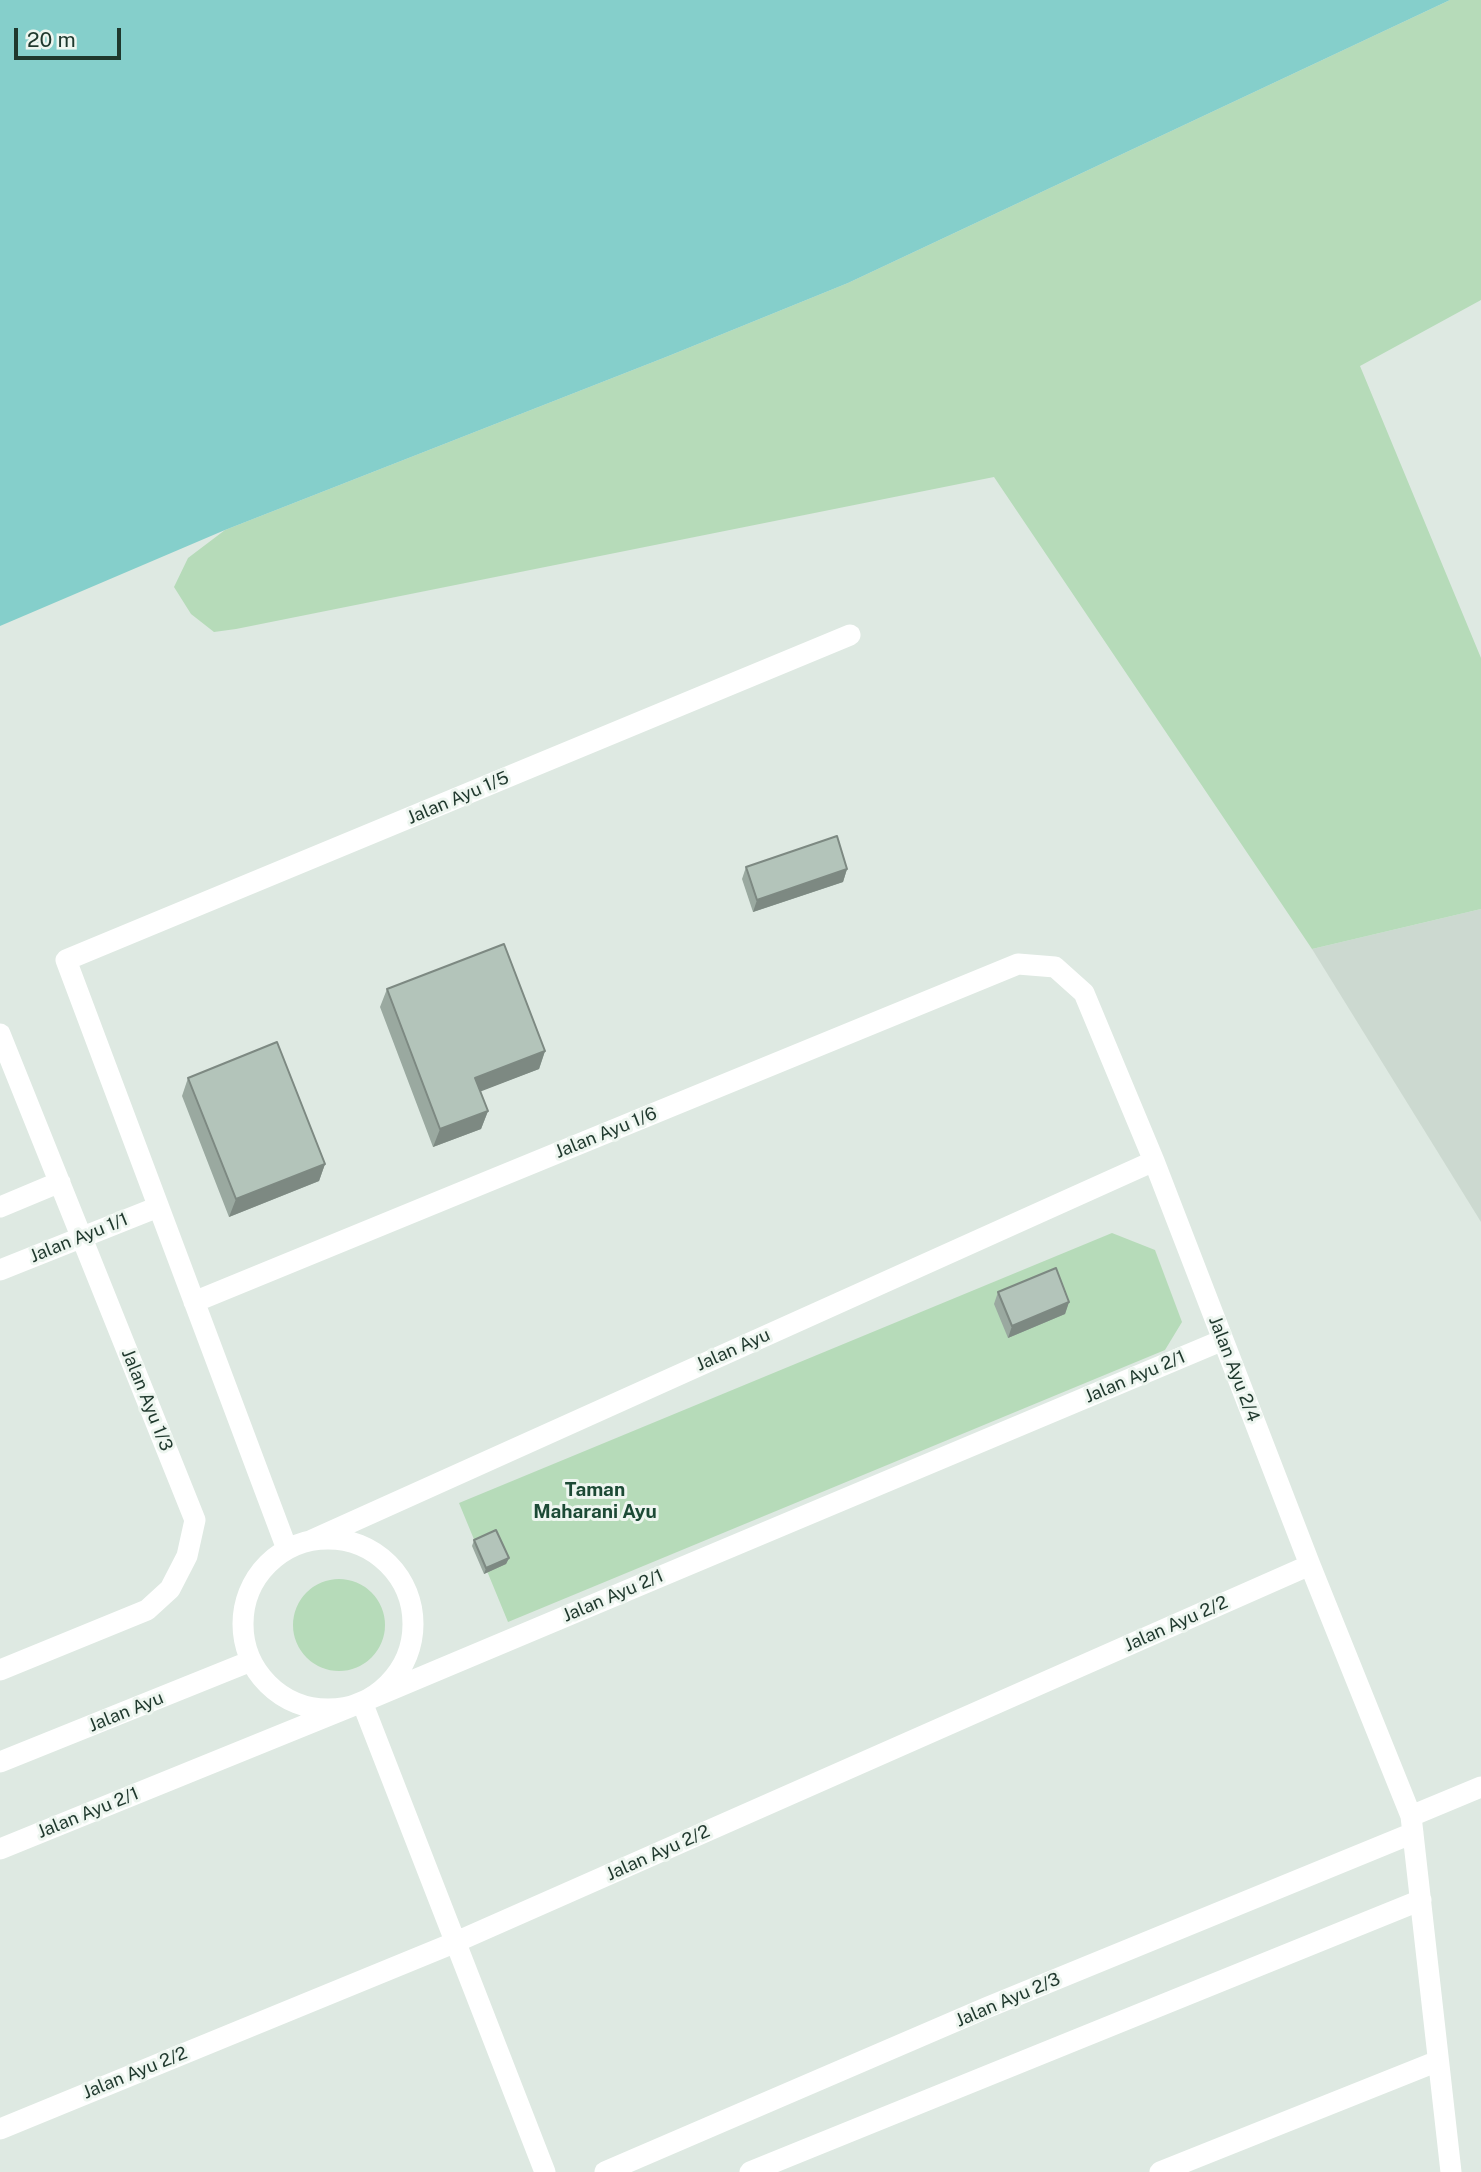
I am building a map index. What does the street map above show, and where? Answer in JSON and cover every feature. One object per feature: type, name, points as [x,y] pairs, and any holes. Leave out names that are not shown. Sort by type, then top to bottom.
[{"type":"street","name":"Jalan Ayu 1/5","points":[[158,1207],[65,960],[850,635]]},
{"type":"street","name":"Jalan Ayu 2/4","points":[[1018,964],[1055,967],[1084,993],[1154,1161],[1412,1825],[1451,2172]]},
{"type":"street","name":"Jalan Ayu 1/6","points":[[194,1301],[1018,964]]},
{"type":"street","name":"Jalan Ayu 1/3","points":[[0,1034],[195,1520],[187,1556],[170,1589],[147,1610],[0,1670]]},
{"type":"street","name":"Jalan Ayu","points":[[312,1539],[1154,1161]]},
{"type":"street","points":[[0,1207],[60,1182]]},
{"type":"street","name":"Jalan Ayu 1/1","points":[[0,1270],[158,1207]]},
{"type":"street","points":[[158,1207],[288,1549]]},
{"type":"street","name":"Jalan Ayu 2/1","points":[[0,1849],[362,1702],[1223,1340]]},
{"type":"street","points":[[312,1539],[339,1539],[365,1547],[388,1563],[404,1585],[412,1611],[412,1639],[402,1665],[386,1687],[362,1702],[337,1709],[311,1708],[287,1699],[266,1683],[251,1661],[244,1637],[244,1611],[248,1598],[252,1586],[267,1564],[288,1549],[312,1539]]},
{"type":"street","name":"Jalan Ayu 2/2","points":[[0,2129],[456,1941],[1310,1565]]},
{"type":"street","name":"Jalan Ayu","points":[[0,1762],[251,1661]]},
{"type":"street","points":[[362,1702],[545,2172]]},
{"type":"street","name":"Jalan Ayu 2/3","points":[[606,2172],[1412,1825],[1481,1787]]},
{"type":"street","points":[[750,2172],[1420,1900]]},
{"type":"street","points":[[1160,2172],[1438,2061]]},
{"type":"shaded area","points":[[1481,909],[1481,1222],[1312,949]]},
{"type":"green space","points":[[1450,0],[1481,0],[1481,300],[1360,366],[1481,658],[1481,909],[1312,949],[994,477],[214,632],[191,614],[174,587],[188,558],[225,530],[848,283]]},
{"type":"green space","points":[[1112,1233],[1155,1250],[1182,1322],[1165,1350],[508,1622],[459,1503]]},
{"type":"green space","points":[[339,1579],[357,1582],[372,1592],[382,1607],[385,1625],[382,1643],[372,1658],[357,1668],[339,1671],[321,1668],[306,1658],[296,1643],[293,1625],[296,1607],[306,1592],[321,1582]]},
{"type":"water","points":[[0,0],[1450,0],[848,283],[225,530],[0,626]]},
{"type":"building","points":[[837,836],[847,869],[757,900],[746,867]]},
{"type":"building","points":[[504,944],[545,1051],[475,1078],[488,1111],[440,1129],[387,989]]},
{"type":"building","points":[[277,1042],[325,1164],[236,1199],[188,1078]]},
{"type":"building","points":[[1056,1268],[1069,1302],[1012,1326],[998,1292]]},
{"type":"building","points":[[496,1530],[509,1558],[486,1568],[474,1540]]},
{"type":"district","name":"Taman Maharani Ayu","points":[[595,1501]]}]
